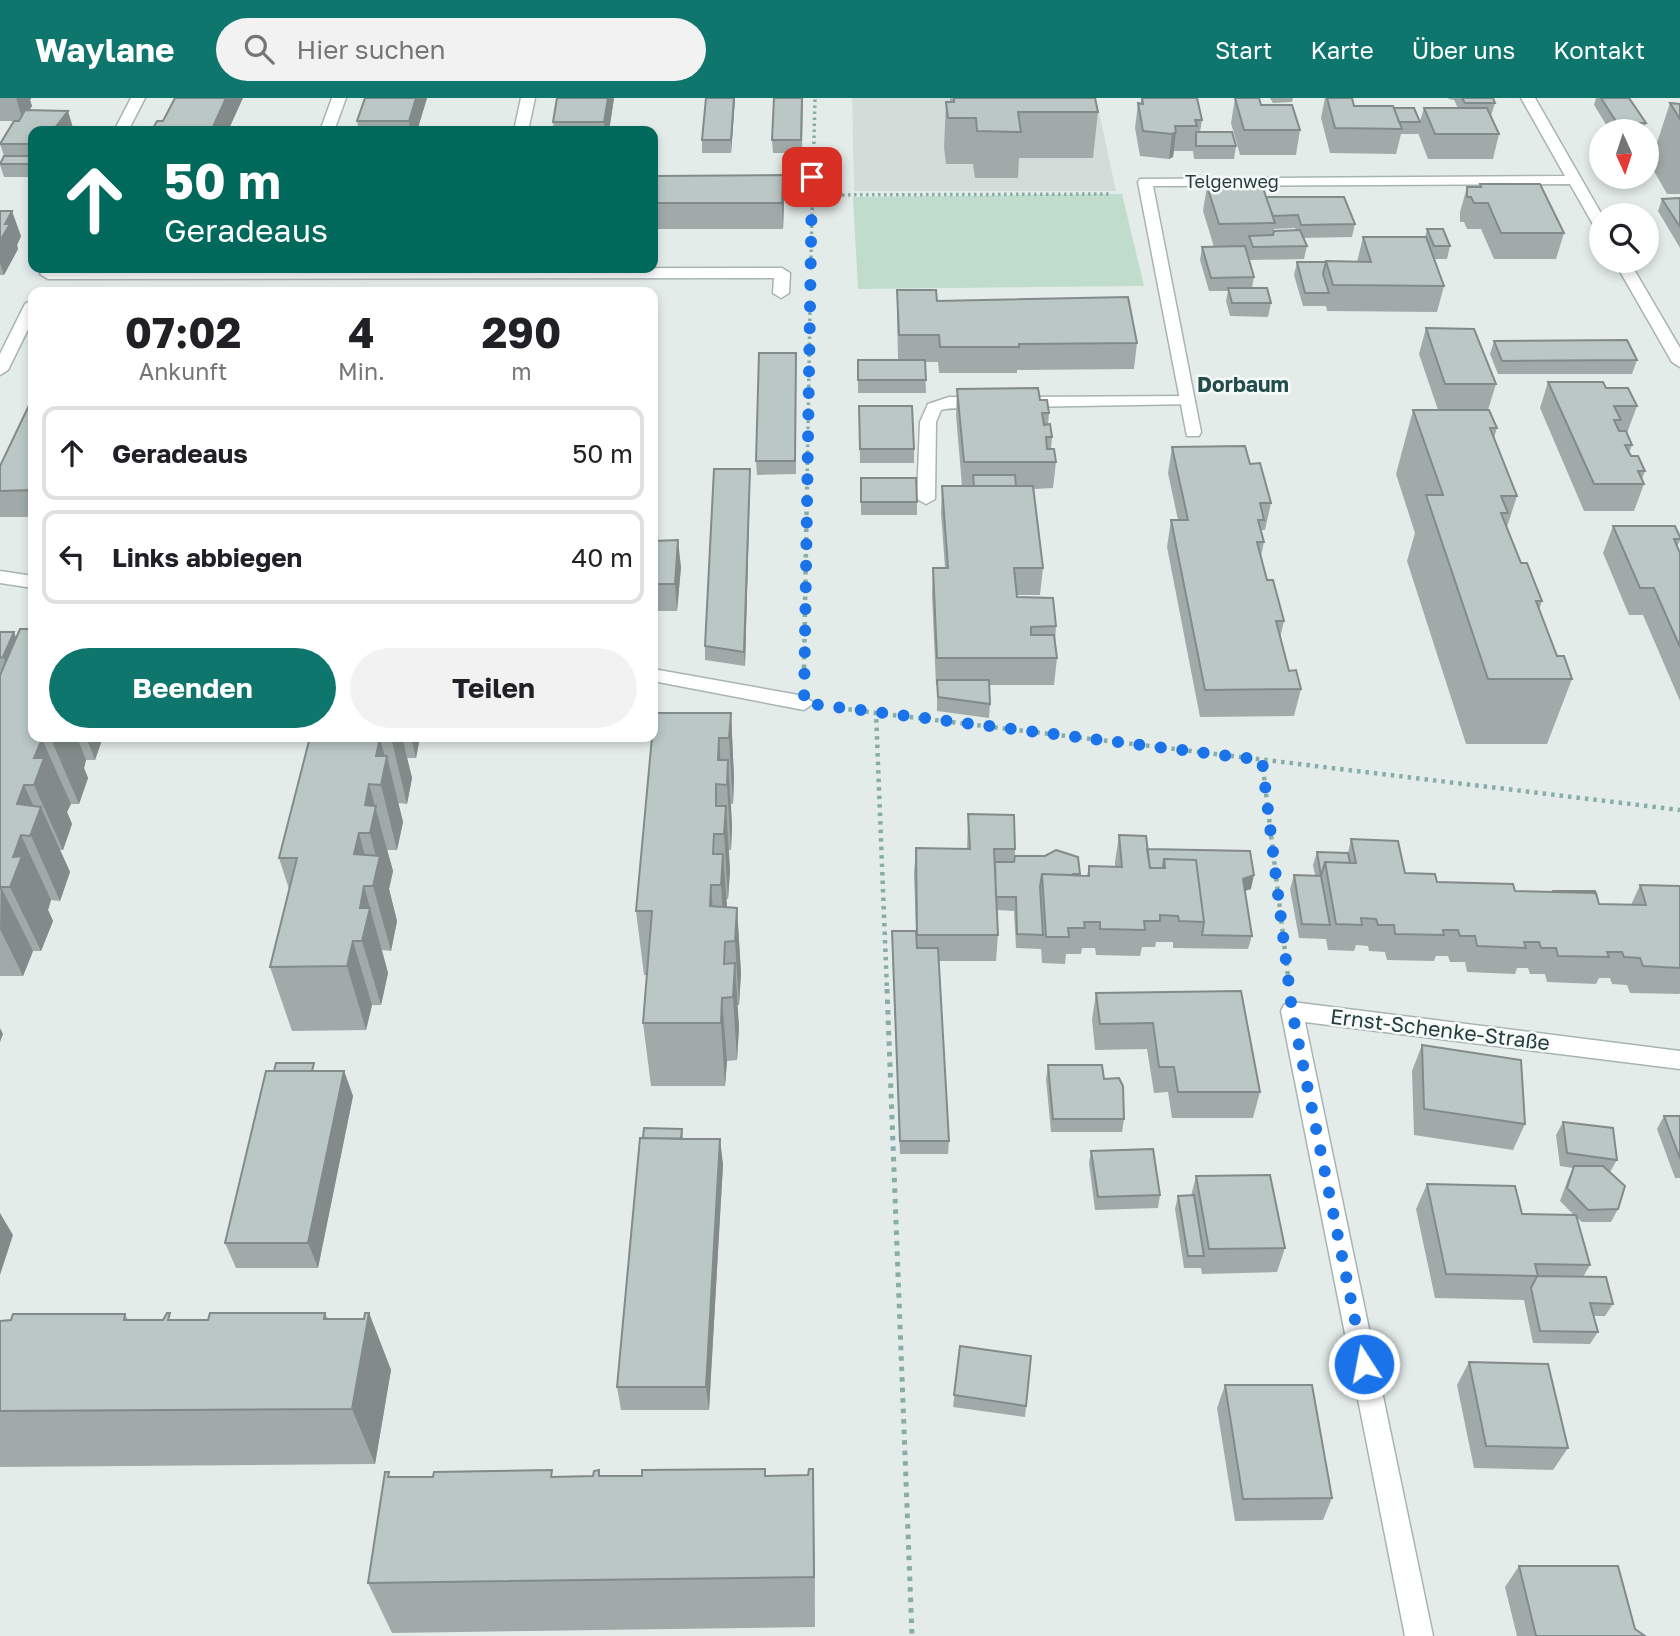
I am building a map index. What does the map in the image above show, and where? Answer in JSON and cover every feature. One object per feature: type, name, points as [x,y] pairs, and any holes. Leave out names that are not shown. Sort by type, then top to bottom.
[{"type":"street","points":[[124,126],[138,98]]},
{"type":"street","points":[[329,126],[339,98]]},
{"type":"street","points":[[522,126],[528,98]]},
{"type":"street","points":[[1528,98],[1589,206]]},
{"type":"street","name":"Telgenweg","points":[[1145,182],[1574,180]]},
{"type":"street","points":[[1145,182],[1193,432]]},
{"type":"street","points":[[658,273],[782,273],[781,293]]},
{"type":"street","points":[[1628,273],[1680,362]]},
{"type":"street","points":[[0,370],[28,314]]},
{"type":"street","points":[[926,499],[928,422],[934,407],[949,402],[1187,401]]},
{"type":"street","points":[[0,577],[28,581]]},
{"type":"street","points":[[658,676],[804,703]]},
{"type":"street","points":[[1292,1011],[1419,1636]]},
{"type":"street","name":"Ernst-Schenke-Straße","points":[[1292,1011],[1680,1060]]},
{"type":"path","points":[[810,263],[814,98]]},
{"type":"path","points":[[811,195],[1126,194],[1145,182]]},
{"type":"path","points":[[810,304],[804,703],[1680,810]]},
{"type":"path","points":[[876,713],[912,1636]]},
{"type":"path","points":[[1262,760],[1292,1011]]},
{"type":"shaded area","points":[[852,98],[1096,98],[1116,191],[854,191]]},
{"type":"green space","points":[[1122,194],[1144,286],[858,289],[853,197]]},
{"type":"building","points":[[175,98],[226,98],[213,126],[154,126],[157,121],[163,121]]},
{"type":"building","points":[[365,98],[416,98],[409,121],[357,121]]},
{"type":"building","points":[[557,98],[608,98],[604,122],[553,122]]},
{"type":"building","points":[[706,98],[734,98],[731,140],[702,140]]},
{"type":"building","points":[[774,98],[802,98],[801,140],[772,140]]},
{"type":"building","points":[[954,98],[1095,98],[1098,112],[1018,112],[1021,132],[977,131],[976,118],[948,118],[946,102],[954,102]]},
{"type":"building","points":[[1142,98],[1197,98],[1202,120],[1195,120],[1197,126],[1175,126],[1176,132],[1172,134],[1143,131],[1138,103],[1143,104]]},
{"type":"building","points":[[1235,98],[1259,98],[1261,105],[1292,105],[1300,130],[1244,130]]},
{"type":"building","points":[[1327,98],[1352,98],[1354,106],[1393,106],[1402,129],[1335,128]]},
{"type":"building","points":[[1462,98],[1493,98],[1495,103],[1465,103]]},
{"type":"building","points":[[1601,98],[1629,98],[1643,119],[1614,119]]},
{"type":"building","points":[[1670,103],[1680,104],[1680,119]]},
{"type":"building","points":[[1394,108],[1414,108],[1420,122],[1399,122]]},
{"type":"building","points":[[1424,108],[1487,108],[1499,134],[1435,134]]},
{"type":"building","points":[[25,110],[68,111],[56,126],[28,126],[28,144],[0,144],[14,121],[19,121]]},
{"type":"building","points":[[1196,132],[1232,132],[1236,146],[1196,146]]},
{"type":"building","points":[[4,156],[28,156],[28,164],[0,164]]},
{"type":"building","points":[[783,175],[782,203],[658,203],[658,176]]},
{"type":"building","points":[[1480,184],[1540,184],[1564,233],[1501,233],[1488,203],[1474,203],[1471,197],[1467,197],[1467,187],[1481,187]]},
{"type":"building","points":[[1262,185],[1275,223],[1219,224],[1207,186]]},
{"type":"building","points":[[1266,197],[1344,197],[1355,224],[1301,225],[1298,215],[1273,216]]},
{"type":"building","points":[[1680,198],[1680,227],[1662,199]]},
{"type":"building","points":[[0,211],[12,211],[5,224],[10,224],[0,241]]},
{"type":"building","points":[[1427,229],[1443,229],[1450,246],[1434,246]]},
{"type":"building","points":[[1300,230],[1307,246],[1253,247],[1249,236],[1273,235],[1274,231]]},
{"type":"building","points":[[1363,237],[1426,237],[1444,286],[1333,285],[1326,261],[1371,262]]},
{"type":"building","points":[[1245,246],[1254,277],[1211,278],[1202,247]]},
{"type":"building","points":[[1297,262],[1326,262],[1323,274],[1329,293],[1305,293]]},
{"type":"building","points":[[1228,288],[1267,288],[1271,303],[1232,303]]},
{"type":"building","points":[[897,290],[936,290],[937,301],[1128,297],[1137,343],[940,347],[939,335],[899,335]]},
{"type":"building","points":[[1426,328],[1474,329],[1496,384],[1445,384]]},
{"type":"building","points":[[1627,340],[1637,360],[1502,361],[1494,341]]},
{"type":"building","points":[[759,353],[796,353],[795,461],[756,461]]},
{"type":"building","points":[[858,360],[925,360],[926,380],[858,380]]},
{"type":"building","points":[[1548,382],[1603,382],[1606,388],[1628,388],[1637,406],[1614,406],[1621,420],[1614,420],[1619,431],[1626,431],[1632,445],[1625,445],[1631,456],[1638,456],[1645,471],[1638,471],[1644,484],[1594,484]]},
{"type":"building","points":[[1038,388],[1040,400],[1047,400],[1049,413],[1042,413],[1044,425],[1050,424],[1052,437],[1046,437],[1047,449],[1054,449],[1056,462],[964,462],[957,389]]},
{"type":"building","points":[[859,406],[912,406],[914,449],[860,449]]},
{"type":"building","points":[[28,407],[28,490],[0,491],[0,466]]},
{"type":"building","points":[[1413,410],[1489,410],[1497,428],[1490,428],[1517,496],[1501,496],[1508,513],[1501,513],[1521,563],[1527,563],[1542,601],[1536,601],[1557,656],[1564,656],[1572,679],[1488,679],[1426,495],[1443,495]]},
{"type":"building","points":[[1245,446],[1250,464],[1260,463],[1271,503],[1260,503],[1264,520],[1258,520],[1264,542],[1257,542],[1267,580],[1273,580],[1284,621],[1276,621],[1289,671],[1296,670],[1301,689],[1205,690],[1171,520],[1188,520],[1172,447]]},
{"type":"building","points":[[714,469],[750,469],[744,652],[705,646]]},
{"type":"building","points":[[973,475],[1015,475],[1016,486],[974,486]]},
{"type":"building","points":[[861,478],[916,478],[917,502],[861,502]]},
{"type":"building","points":[[942,486],[1033,486],[1043,568],[1014,568],[1017,597],[1053,598],[1056,626],[1031,627],[1031,635],[1054,635],[1057,658],[937,658],[933,568],[948,568]]},
{"type":"building","points":[[1613,526],[1675,526],[1680,537],[1674,539],[1680,553],[1680,647],[1654,588],[1640,588]]},
{"type":"building","points":[[678,540],[675,584],[658,584],[658,541]]},
{"type":"building","points":[[20,629],[28,629],[28,742],[41,742],[34,758],[44,758],[34,785],[24,785],[17,804],[41,807],[30,836],[21,835],[13,857],[22,856],[10,887],[0,889],[0,675]]},
{"type":"building","points":[[0,632],[14,632],[3,657],[0,658]]},
{"type":"building","points":[[937,680],[989,680],[990,704],[938,697]]},
{"type":"building","points":[[658,713],[731,713],[729,738],[719,738],[718,760],[728,760],[727,785],[716,784],[716,806],[726,806],[724,834],[714,834],[713,854],[723,854],[721,885],[711,885],[710,906],[737,908],[735,941],[725,942],[724,964],[735,963],[733,997],[722,998],[721,1023],[643,1023],[652,911],[636,911],[652,742],[658,742]]},
{"type":"building","points":[[309,742],[379,742],[376,756],[387,756],[381,785],[369,784],[365,805],[376,806],[370,833],[359,833],[354,854],[380,856],[373,886],[364,886],[360,908],[370,908],[362,941],[353,941],[347,966],[270,967],[297,858],[279,858]]},
{"type":"building","points":[[968,814],[1014,815],[1015,849],[994,849],[998,935],[917,935],[916,848],[970,849]]},
{"type":"building","points":[[1119,835],[1146,836],[1150,868],[1165,868],[1164,859],[1196,860],[1204,922],[1179,921],[1178,916],[1160,915],[1160,921],[1144,921],[1145,930],[1100,929],[1100,922],[1084,922],[1085,928],[1068,928],[1069,937],[1046,937],[1042,874],[1089,876],[1089,866],[1122,867]]},
{"type":"building","points":[[1351,839],[1398,841],[1405,873],[1435,874],[1437,882],[1513,884],[1515,891],[1596,893],[1599,904],[1646,905],[1640,885],[1680,886],[1680,968],[1643,966],[1640,958],[1624,957],[1622,952],[1607,952],[1609,957],[1558,956],[1556,948],[1541,948],[1539,942],[1524,942],[1526,948],[1477,946],[1475,936],[1460,936],[1458,930],[1443,930],[1444,935],[1395,934],[1394,925],[1378,925],[1376,919],[1361,918],[1362,925],[1336,924],[1325,862],[1356,863]]},
{"type":"building","points":[[1147,849],[1250,851],[1254,875],[1243,879],[1252,936],[1202,935],[1204,922],[1196,860],[1164,859],[1163,868],[1150,868]]},
{"type":"building","points":[[1056,850],[1078,857],[1080,874],[1042,874],[1040,887],[1043,935],[1017,934],[1016,897],[996,897],[995,862],[1014,862],[1015,856],[1045,856]]},
{"type":"building","points":[[1317,852],[1348,853],[1350,863],[1325,862],[1321,876]]},
{"type":"building","points":[[1294,875],[1321,876],[1330,925],[1302,924]]},
{"type":"building","points":[[1595,891],[1596,893],[1555,892]]},
{"type":"building","points":[[892,931],[916,931],[917,948],[938,948],[949,1141],[900,1141]]},
{"type":"building","points":[[1241,991],[1260,1092],[1178,1092],[1174,1067],[1159,1067],[1153,1023],[1100,1024],[1096,993]]},
{"type":"building","points":[[1422,1045],[1521,1060],[1525,1124],[1424,1109]]},
{"type":"building","points":[[276,1063],[314,1063],[312,1071],[274,1071]]},
{"type":"building","points":[[1048,1065],[1102,1065],[1104,1079],[1119,1078],[1123,1086],[1124,1119],[1053,1119]]},
{"type":"building","points":[[266,1071],[344,1071],[308,1243],[225,1243]]},
{"type":"building","points":[[1664,1116],[1680,1116],[1680,1159]]},
{"type":"building","points":[[1563,1122],[1613,1128],[1617,1160],[1567,1153]]},
{"type":"building","points":[[644,1128],[682,1129],[681,1139],[643,1138]]},
{"type":"building","points":[[640,1138],[720,1139],[706,1387],[617,1387]]},
{"type":"building","points":[[1153,1149],[1160,1195],[1098,1197],[1091,1151]]},
{"type":"building","points":[[1574,1166],[1603,1166],[1625,1186],[1618,1209],[1588,1210],[1567,1188]]},
{"type":"building","points":[[1270,1175],[1285,1248],[1209,1249],[1196,1176]]},
{"type":"building","points":[[1427,1184],[1515,1186],[1522,1214],[1576,1215],[1590,1265],[1535,1264],[1538,1276],[1446,1274]]},
{"type":"building","points":[[1194,1195],[1204,1256],[1188,1256],[1178,1196]]},
{"type":"building","points":[[1537,1276],[1606,1277],[1613,1304],[1590,1303],[1598,1332],[1540,1331],[1531,1288]]},
{"type":"building","points":[[167,1313],[170,1313],[168,1320],[208,1320],[210,1313],[325,1313],[324,1319],[364,1319],[365,1313],[369,1313],[352,1409],[0,1411],[0,1321],[11,1320],[13,1314],[125,1314],[124,1320],[163,1320]]},
{"type":"building","points":[[960,1346],[1031,1356],[1026,1406],[954,1395]]},
{"type":"building","points":[[1469,1362],[1548,1364],[1568,1448],[1486,1446]]},
{"type":"building","points":[[1225,1385],[1312,1385],[1332,1498],[1243,1499]]},
{"type":"building","points":[[765,1469],[765,1476],[808,1475],[809,1469],[813,1469],[814,1577],[368,1583],[385,1472],[389,1472],[388,1477],[433,1477],[434,1472],[552,1470],[551,1477],[593,1476],[594,1471],[599,1470],[599,1476],[642,1476],[642,1470]]},
{"type":"building","points":[[1519,1566],[1618,1566],[1635,1629],[1645,1636],[1536,1636]]},
{"type":"district","name":"Dorbaum","points":[[1243,385]]},
{"type":"route","points":[[812,177],[804,703],[1262,760],[1292,1011],[1364,1364]]}]
